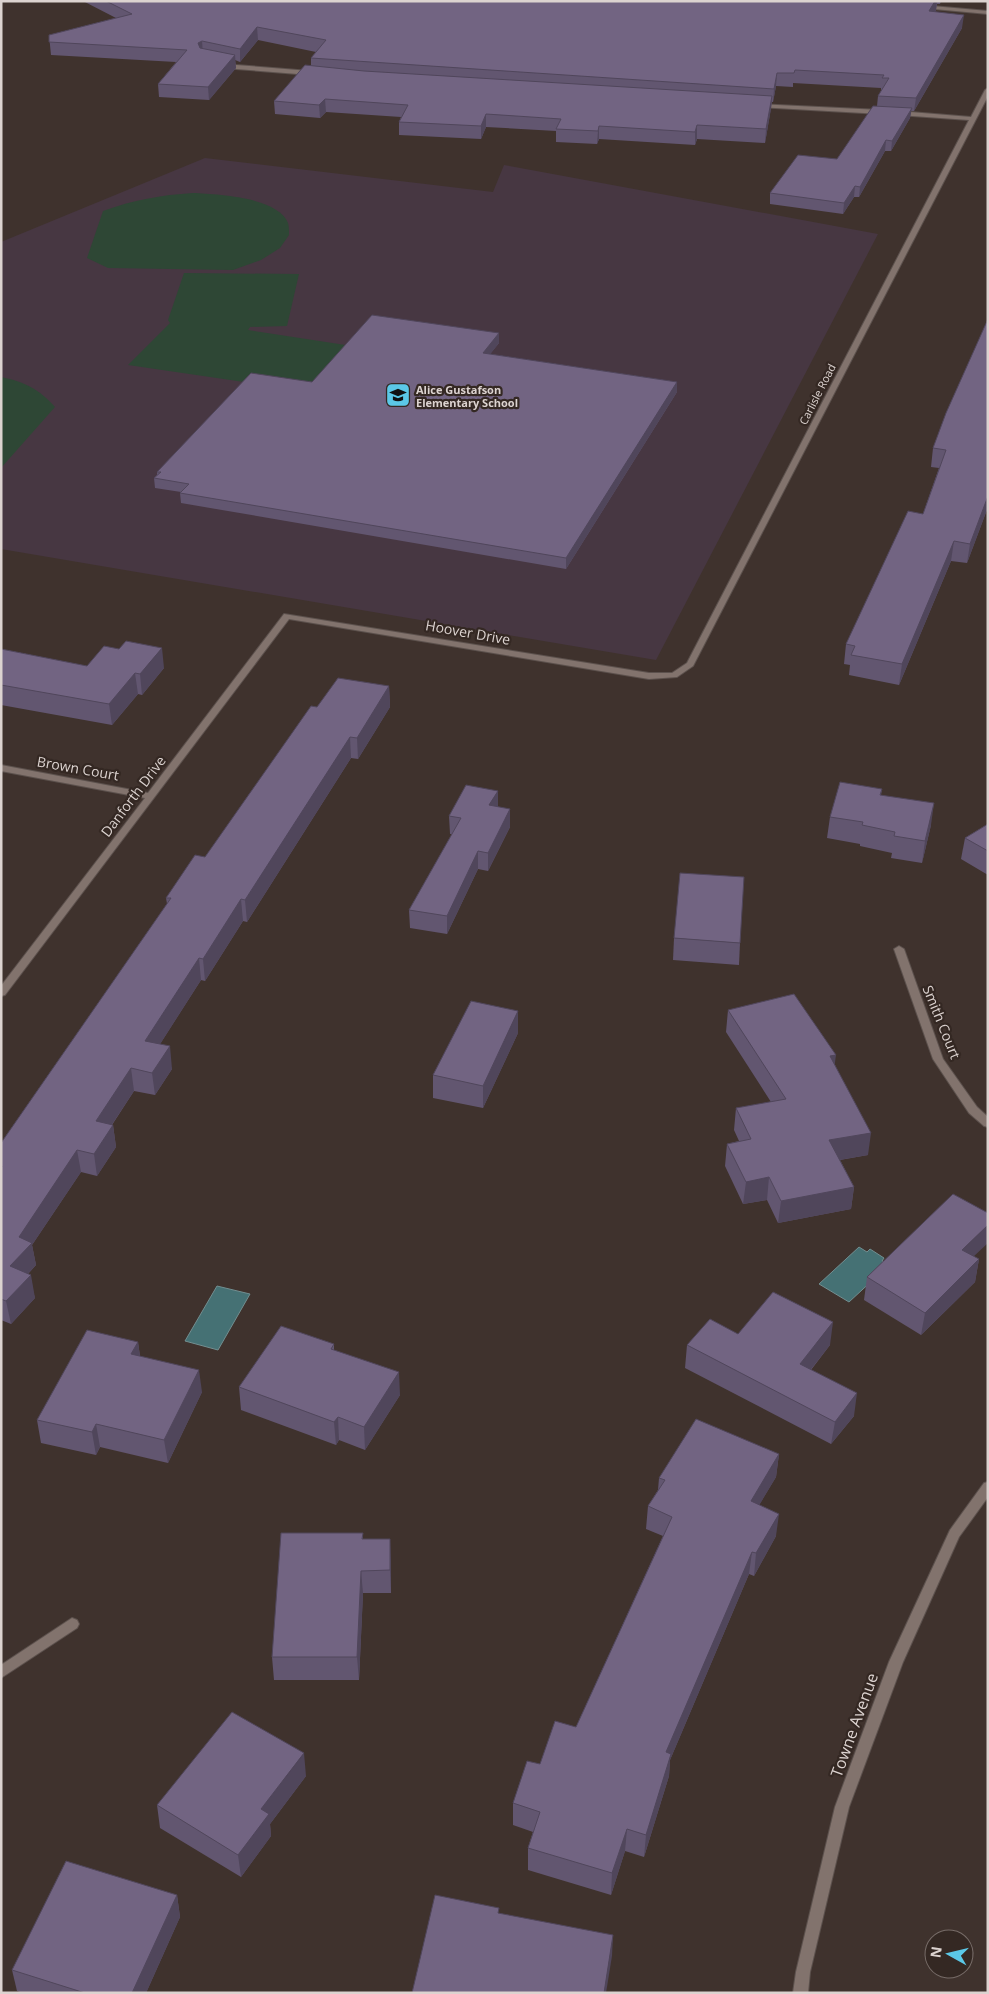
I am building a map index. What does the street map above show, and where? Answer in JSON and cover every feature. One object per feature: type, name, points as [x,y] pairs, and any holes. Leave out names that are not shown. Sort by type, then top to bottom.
[{"type":"street","points":[[919,5],[988,13]]},
{"type":"street","points":[[219,63],[236,68],[316,74]]},
{"type":"street","name":"Carlisle Road","points":[[644,676],[674,675],[690,664],[988,90]]},
{"type":"street","points":[[750,104],[973,119]]},
{"type":"street","name":"Hoover Drive","points":[[287,616],[644,676]]},
{"type":"street","name":"Danforth Drive","points":[[1,993],[287,616]]},
{"type":"street","name":"Brown Court","points":[[1,768],[150,796]]},
{"type":"street","name":"Smith Court","points":[[900,949],[938,1059],[973,1110],[988,1123]]},
{"type":"street","name":"Towne Avenue","points":[[800,1993],[803,1972],[842,1807],[889,1680],[954,1534],[988,1487]]},
{"type":"street","points":[[1,1672],[72,1624]]},
{"type":"shaded area","name":"Alice Gustafson Elementary School","points":[[205,158],[493,192],[504,165],[878,234],[656,660],[1,549],[1,242]]},
{"type":"green space","points":[[193,193],[231,196],[260,202],[272,207],[282,214],[288,223],[289,235],[280,248],[261,260],[233,270],[108,268],[87,258],[103,211],[147,199]]},
{"type":"green space","points":[[184,273],[299,274],[287,326],[250,327],[248,330],[352,346],[313,392],[128,365],[170,323],[168,320]]},
{"type":"green space","points":[[1,377],[31,387],[43,395],[55,407],[1,468]]},
{"type":"water","points":[[859,1247],[867,1252],[870,1249],[884,1258],[882,1261],[889,1265],[849,1302],[819,1284]]},
{"type":"water","points":[[217,1286],[250,1294],[218,1350],[185,1341]]},
{"type":"building","points":[[106,1],[935,1],[929,11],[964,15],[916,98],[878,96],[889,78],[882,78],[884,75],[795,70],[794,73],[777,73],[774,89],[311,58],[326,40],[257,27],[240,49],[202,41],[198,43],[200,48],[235,55],[208,87],[158,84],[187,50],[49,42],[49,35],[132,14]]},
{"type":"building","points":[[305,65],[364,71],[772,96],[766,129],[697,125],[695,132],[599,126],[598,131],[556,129],[561,119],[486,114],[481,126],[399,122],[408,105],[325,99],[319,105],[274,101]]},
{"type":"building","points":[[873,106],[912,108],[892,141],[886,140],[860,187],[855,186],[844,203],[770,193],[798,155],[837,159]]},
{"type":"building","points":[[372,315],[499,333],[483,353],[677,382],[566,558],[180,493],[189,484],[154,478],[161,472],[157,472],[251,373],[312,382]]},
{"type":"building","points":[[988,319],[988,496],[970,544],[954,541],[902,664],[851,655],[855,646],[846,644],[908,511],[923,514],[946,450],[933,448],[946,413]]},
{"type":"building","points":[[126,641],[162,648],[140,674],[135,673],[109,704],[1,685],[1,649],[87,666],[104,646],[119,649]]},
{"type":"building","points":[[338,678],[389,686],[357,738],[350,737],[245,900],[241,899],[203,959],[199,958],[145,1041],[170,1046],[152,1073],[131,1068],[96,1121],[113,1125],[94,1154],[77,1150],[19,1237],[32,1243],[10,1266],[31,1275],[6,1301],[1,1299],[1,1143],[171,898],[166,898],[195,855],[205,857],[311,706],[317,707]]},
{"type":"building","points":[[840,782],[882,789],[880,795],[934,803],[925,841],[894,836],[895,832],[862,825],[863,822],[830,817]]},
{"type":"building","points":[[466,785],[498,791],[489,805],[510,809],[488,853],[478,851],[447,916],[409,910],[461,818],[449,816]]},
{"type":"building","points":[[988,824],[988,851],[965,838]]},
{"type":"building","points":[[680,873],[744,877],[740,943],[674,938]]},
{"type":"building","points":[[794,994],[836,1055],[830,1056],[871,1133],[829,1140],[854,1187],[781,1201],[769,1177],[746,1182],[727,1144],[751,1139],[736,1108],[786,1099],[728,1010]]},
{"type":"building","points":[[471,1001],[518,1011],[483,1086],[433,1075]]},
{"type":"building","points":[[953,1194],[988,1213],[988,1225],[962,1250],[979,1259],[925,1313],[867,1277]]},
{"type":"building","points":[[773,1292],[833,1322],[800,1364],[857,1393],[835,1422],[687,1345],[710,1319],[738,1334]]},
{"type":"building","points":[[281,1326],[334,1344],[331,1349],[399,1372],[364,1427],[338,1417],[334,1422],[239,1387]]},
{"type":"building","points":[[87,1330],[138,1342],[131,1354],[199,1370],[164,1440],[96,1424],[92,1432],[37,1420]]},
{"type":"building","points":[[696,1419],[779,1454],[751,1501],[779,1514],[756,1553],[752,1552],[666,1752],[671,1754],[646,1835],[627,1829],[612,1873],[528,1848],[540,1812],[513,1803],[527,1761],[540,1764],[555,1721],[576,1727],[672,1517],[648,1506],[665,1480],[659,1478]]},
{"type":"building","points":[[281,1533],[363,1533],[362,1539],[390,1539],[390,1570],[361,1571],[357,1657],[272,1657]]},
{"type":"building","points":[[232,1712],[304,1753],[261,1809],[269,1814],[238,1855],[157,1805]]},
{"type":"building","points":[[66,1861],[177,1895],[132,1993],[85,1993],[12,1970]]},
{"type":"building","points":[[435,1895],[499,1908],[498,1913],[613,1935],[604,1993],[412,1993]]},
{"type":"place","name":"Alice Gustafson Elementary School","points":[[398,395]]}]
